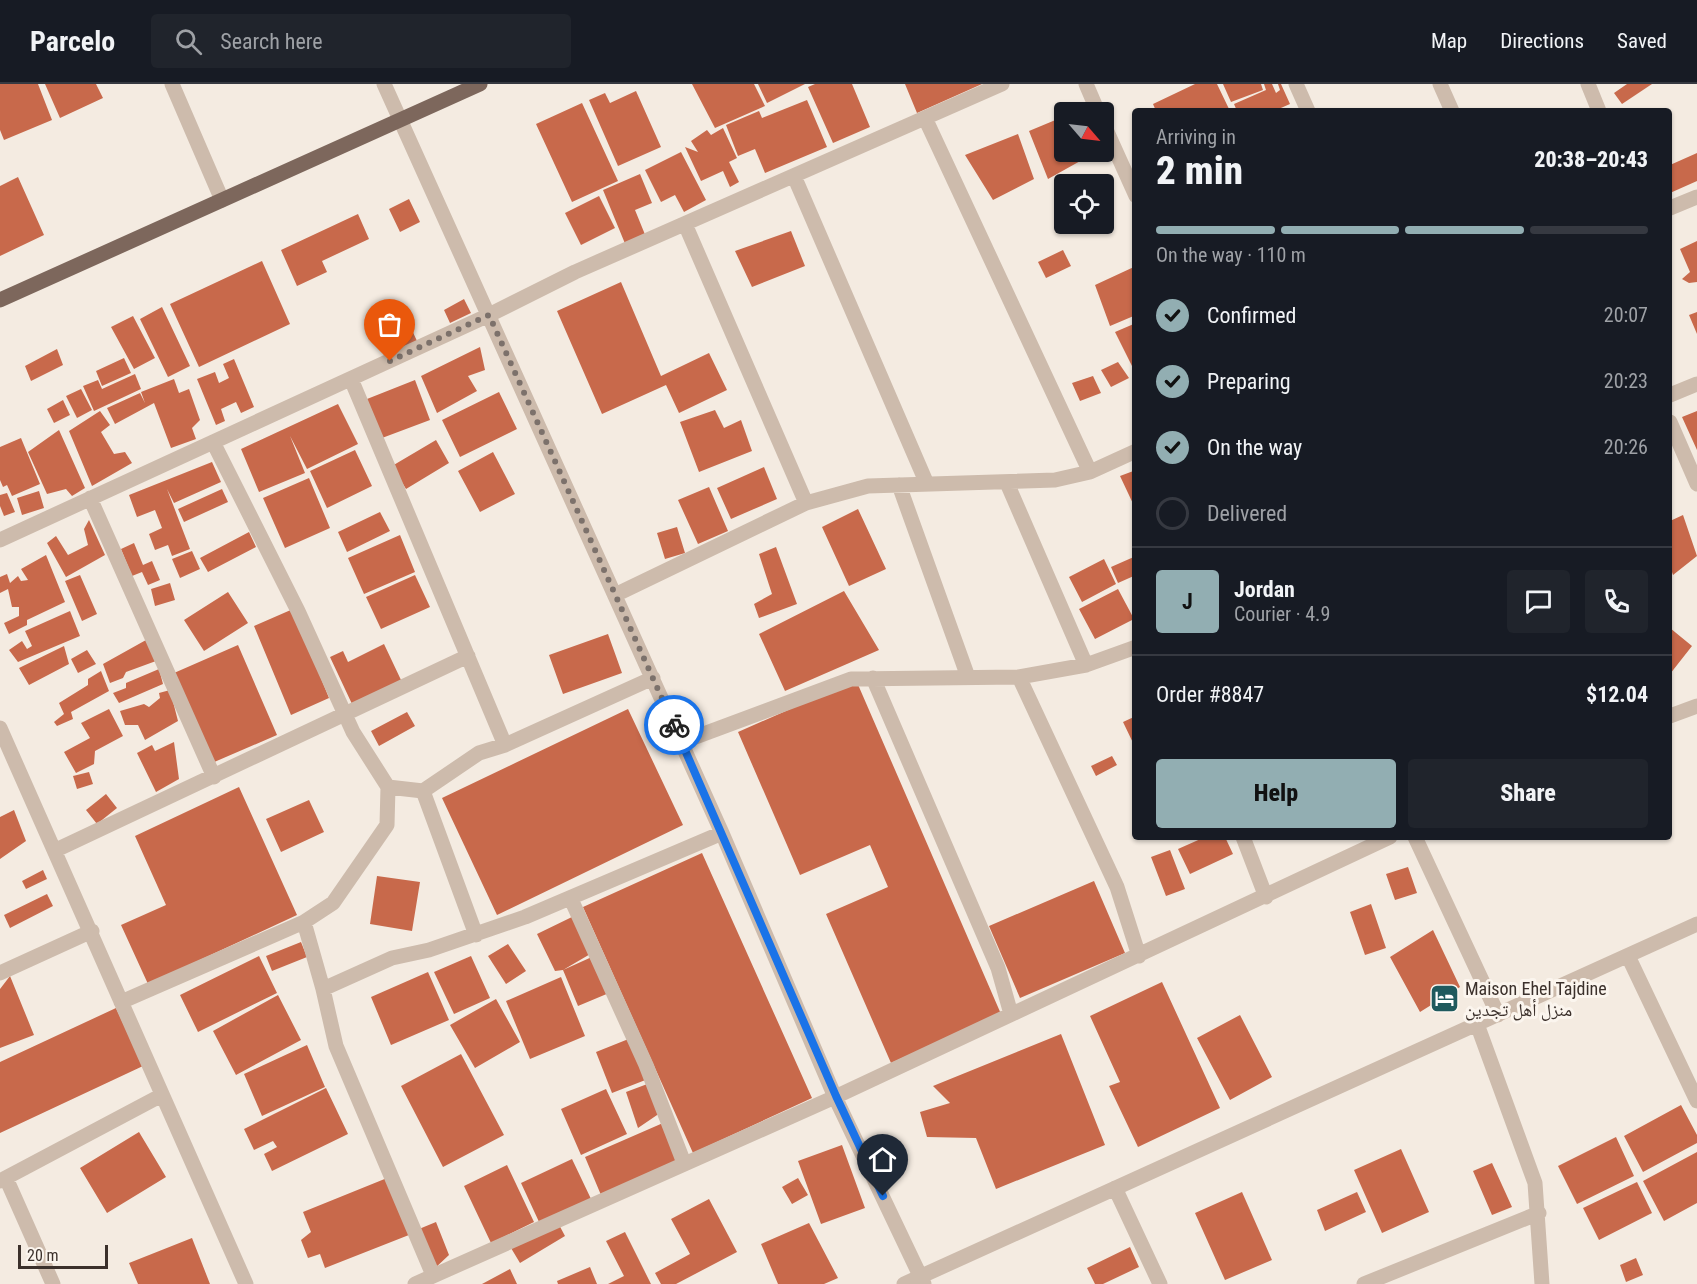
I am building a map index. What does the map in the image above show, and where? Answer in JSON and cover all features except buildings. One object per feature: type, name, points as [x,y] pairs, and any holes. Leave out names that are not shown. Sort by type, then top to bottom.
[{"type":"main road","points":[[0,300],[480,84]]},
{"type":"street","points":[[172,84],[222,200]]},
{"type":"street","points":[[384,84],[723,833],[836,1096],[922,1280]]},
{"type":"street","points":[[0,540],[489,315],[575,272],[1002,84]]},
{"type":"street","points":[[1086,84],[1094,102]]},
{"type":"street","points":[[1296,84],[1307,108]]},
{"type":"street","points":[[1440,84],[1451,108]]},
{"type":"street","points":[[1588,84],[1598,108]]},
{"type":"street","points":[[924,118],[1090,472]]},
{"type":"street","points":[[1114,147],[1132,187]]},
{"type":"street","points":[[794,176],[927,484]]},
{"type":"street","points":[[1672,207],[1697,197]]},
{"type":"street","points":[[685,224],[806,503]]},
{"type":"street","points":[[351,379],[505,745]]},
{"type":"street","points":[[1672,394],[1697,384]]},
{"type":"street","points":[[1672,427],[1697,484]]},
{"type":"street","points":[[121,1002],[304,922],[333,903],[387,825],[388,787],[353,732],[298,611],[213,442]]},
{"type":"street","points":[[615,595],[806,503],[868,486],[1055,480],[1090,472],[1132,453]]},
{"type":"street","points":[[1007,483],[1086,665]]},
{"type":"street","points":[[899,485],[968,677]]},
{"type":"street","points":[[90,498],[214,777]]},
{"type":"street","points":[[682,742],[851,679],[1019,677],[1086,665],[1132,648]]},
{"type":"street","points":[[56,850],[468,656]]},
{"type":"street","points":[[1019,677],[1118,887],[1139,956]]},
{"type":"street","points":[[388,787],[423,791],[479,753],[505,745],[653,678]]},
{"type":"street","points":[[873,678],[998,968],[1011,1014]]},
{"type":"street","points":[[1672,715],[1697,706]]},
{"type":"street","points":[[0,728],[92,931],[121,1002],[246,1284]]},
{"type":"street","points":[[423,791],[476,935]]},
{"type":"street","points":[[323,989],[392,958],[429,950],[476,935],[571,898],[723,833]]},
{"type":"street","points":[[1244,840],[1266,897]]},
{"type":"street","points":[[415,1284],[836,1096],[1384,840]]},
{"type":"street","points":[[1416,840],[1498,1015]]},
{"type":"street","points":[[571,898],[646,1065],[684,1163]]},
{"type":"street","points":[[304,922],[336,1046],[433,1275]]},
{"type":"street","points":[[904,1284],[922,1280],[1115,1188],[1697,924]]},
{"type":"street","points":[[0,973],[92,931]]},
{"type":"street","points":[[1628,956],[1697,1101]]},
{"type":"street","points":[[1477,1024],[1535,1183],[1539,1213],[1542,1284]]},
{"type":"street","points":[[53,1284],[3,1180],[162,1095]]},
{"type":"street","points":[[1115,1188],[1160,1284]]},
{"type":"street","points":[[1364,1284],[1539,1213]]},
{"type":"way so far","points":[[390,361],[489,315],[674,725]]},
{"type":"place","name":"Maison Ehel Tajdine منزل أهل تجدين","points":[[1444,998]]},
{"type":"route","points":[[674,725],[836,1096],[883,1196]]}]
